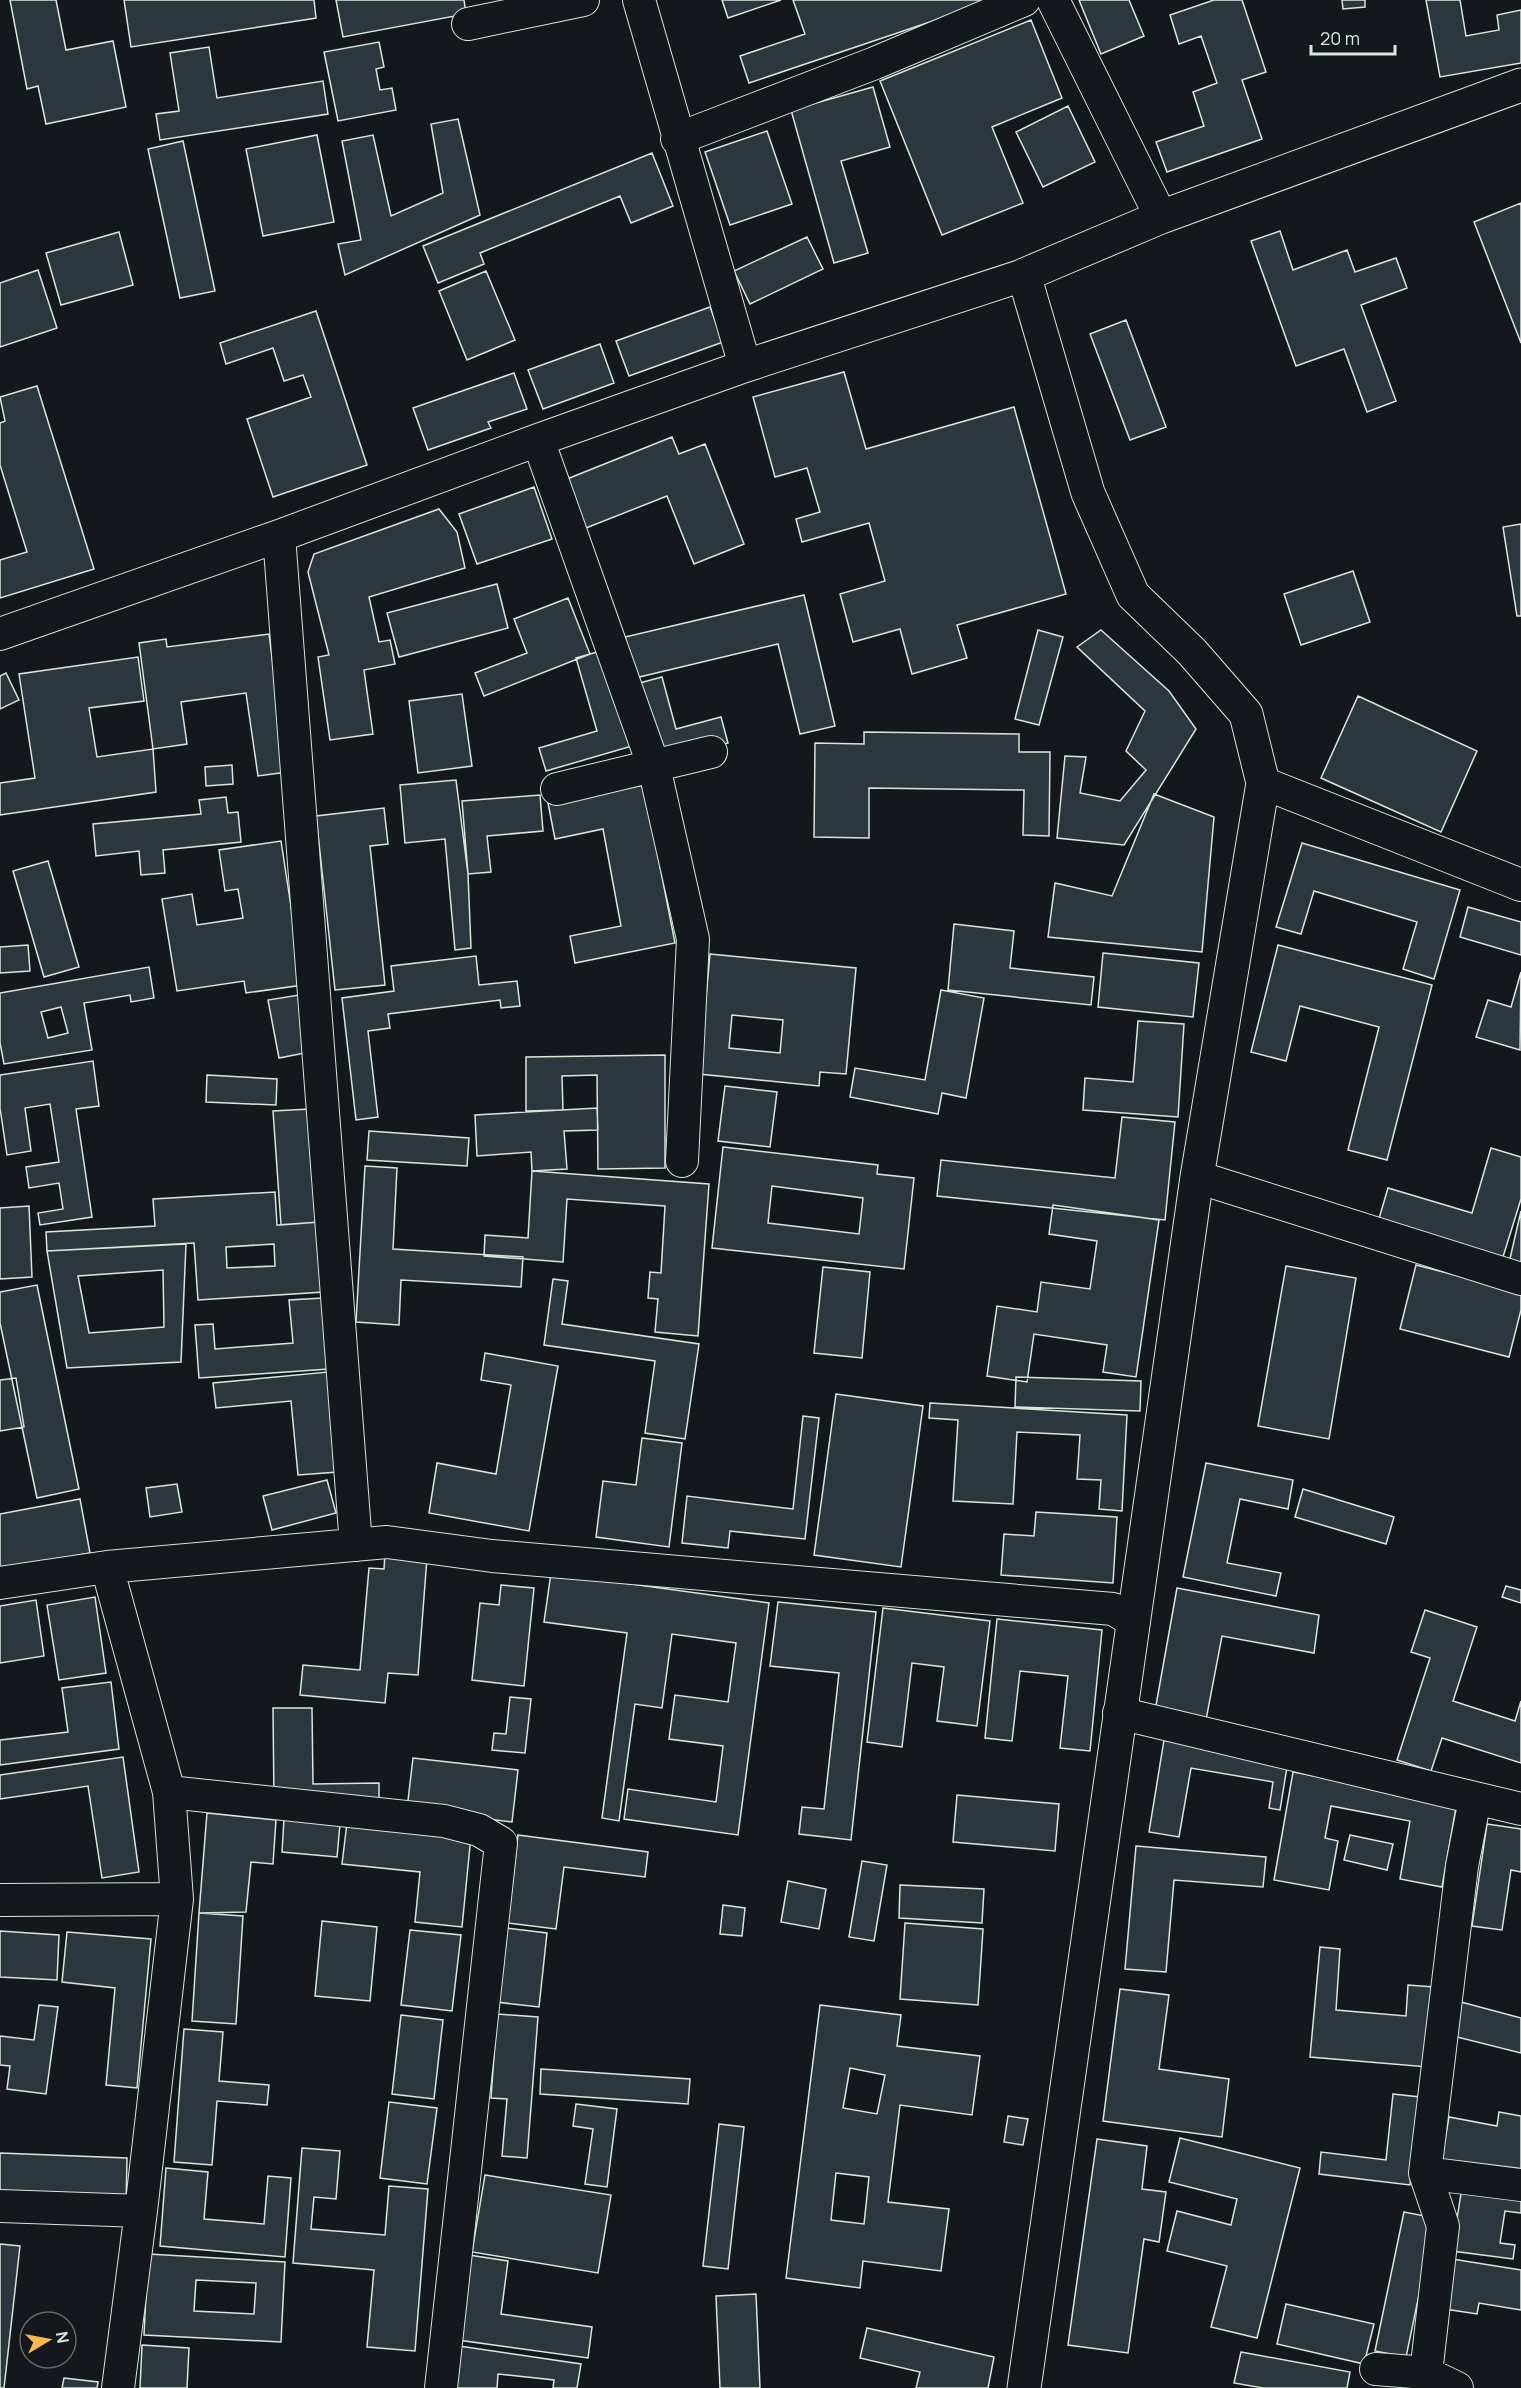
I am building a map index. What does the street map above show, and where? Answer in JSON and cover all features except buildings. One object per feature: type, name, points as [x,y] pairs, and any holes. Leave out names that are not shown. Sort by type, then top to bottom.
[{"type":"main road","points":[[1024,2388],[1197,1177],[1263,783],[1246,714],[1191,652],[1133,595],[1089,493],[1024,275],[1161,217],[1521,85]]},
{"type":"street","points":[[468,24],[583,0]]},
{"type":"street","points":[[639,0],[677,139],[745,366]]},
{"type":"street","points":[[677,139],[875,63],[1024,0]]},
{"type":"street","points":[[1053,0],[1161,217]]},
{"type":"street","points":[[0,634],[279,536],[745,366],[1024,275]]},
{"type":"street","points":[[538,440],[654,767],[693,939],[682,1161]]},
{"type":"street","points":[[279,536],[356,1545]]},
{"type":"street","points":[[557,789],[711,752]]},
{"type":"street","points":[[1263,783],[1521,885]]},
{"type":"street","points":[[1197,1177],[1521,1279]]},
{"type":"street","points":[[0,1583],[107,1567],[387,1542],[492,1556],[1113,1609],[1134,1621]]},
{"type":"street","points":[[107,1567],[169,1792],[177,1899],[118,2388]]},
{"type":"street","points":[[1119,1713],[1521,1809]]},
{"type":"street","points":[[169,1792],[444,1821],[479,1830],[501,1843],[441,2388]]},
{"type":"street","points":[[1426,2373],[1443,2226],[1425,2173],[1462,1866],[1475,1799]]},
{"type":"street","points":[[0,1900],[177,1899]]},
{"type":"street","points":[[1425,2173],[1521,2185]]},
{"type":"street","points":[[0,2206],[141,2211]]},
{"type":"street","points":[[1376,2369],[1426,2373],[1457,2388]]}]
